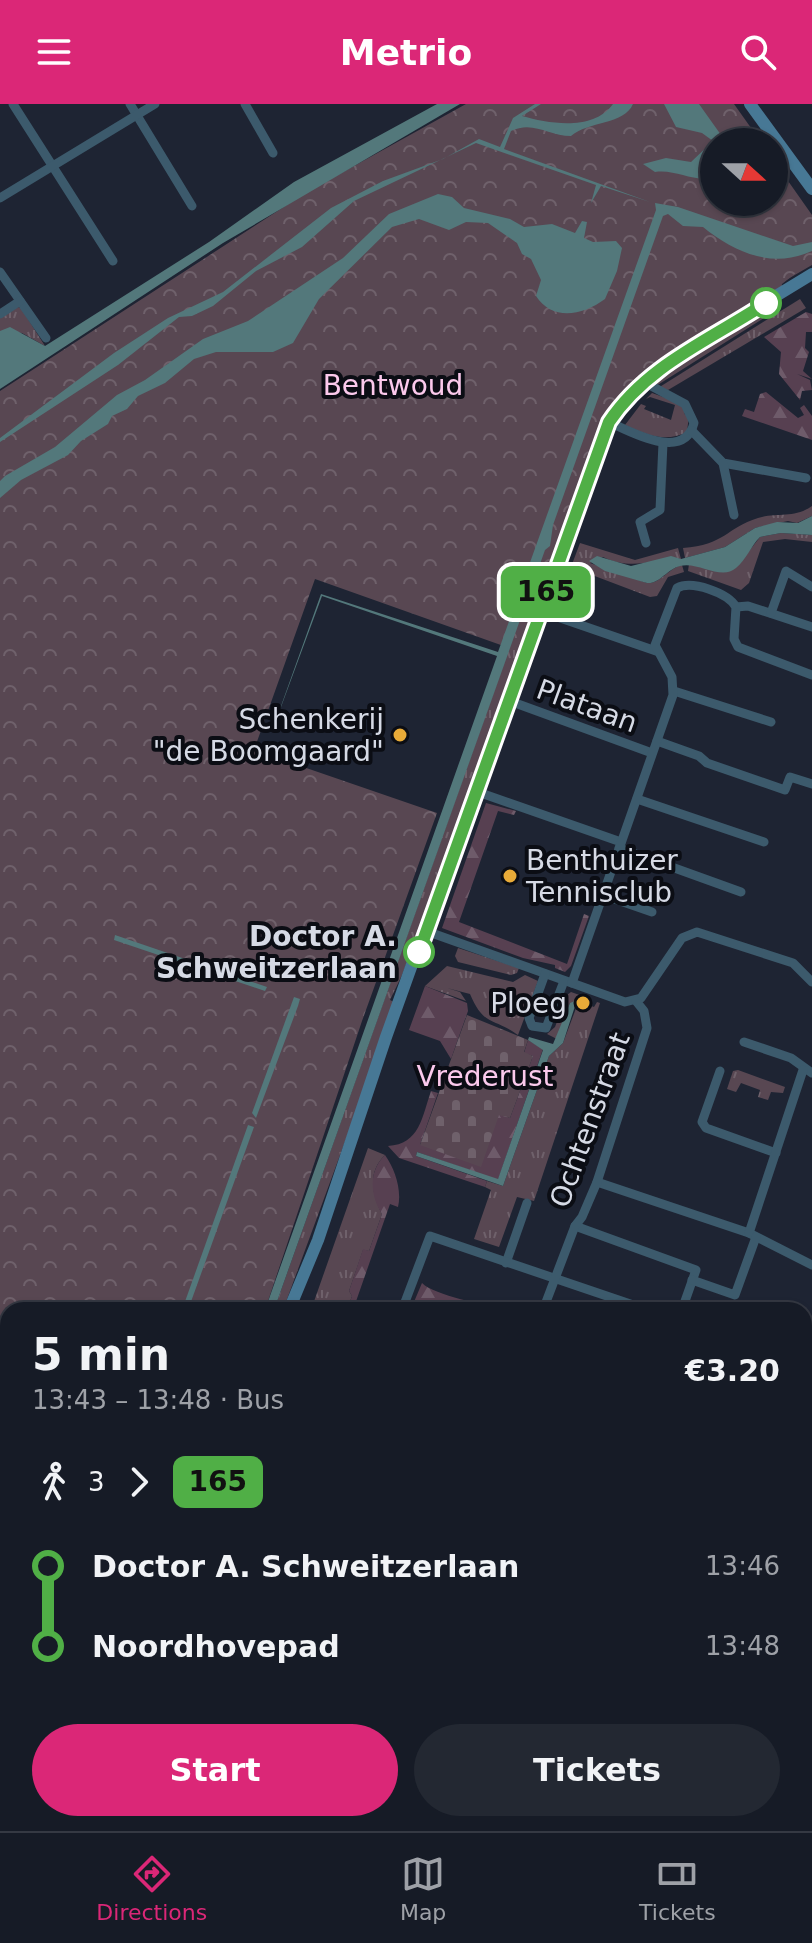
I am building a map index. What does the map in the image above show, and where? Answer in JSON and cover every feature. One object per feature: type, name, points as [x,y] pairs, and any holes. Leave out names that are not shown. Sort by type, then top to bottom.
[{"type":"main road","points":[[750,104],[812,189]]},
{"type":"main road","points":[[292,1302],[308,1257],[318,1240],[507,700],[609,422],[642,381],[812,274]]},
{"type":"street","points":[[13,104],[113,261]]},
{"type":"street","points":[[130,104],[192,206]]},
{"type":"street","points":[[0,198],[155,104]]},
{"type":"street","points":[[245,104],[273,153]]},
{"type":"street","points":[[0,272],[46,338]]},
{"type":"street","points":[[0,314],[20,301]]},
{"type":"street","points":[[609,422],[663,443],[681,440],[692,431],[694,418],[685,404],[642,381]]},
{"type":"street","points":[[692,431],[723,463],[734,515]]},
{"type":"street","points":[[646,543],[640,522],[660,510],[663,443]]},
{"type":"street","points":[[723,463],[806,478]]},
{"type":"street","points":[[771,613],[786,571],[812,587]]},
{"type":"street","points":[[545,974],[529,1018],[532,1026],[546,1028],[603,895],[674,691],[672,677],[655,645],[677,588],[692,585],[728,597],[736,607],[734,639],[738,647],[812,675]]},
{"type":"street","points":[[736,607],[748,606],[812,627]]},
{"type":"street","points":[[540,611],[656,651]]},
{"type":"street","points":[[674,691],[771,722]]},
{"type":"street","name":"Plataan","points":[[507,700],[652,753]]},
{"type":"street","points":[[657,741],[699,756],[707,763],[785,790],[790,777],[812,784]]},
{"type":"street","points":[[475,791],[741,892]]},
{"type":"street","points":[[637,799],[764,842]]},
{"type":"street","points":[[603,895],[652,912]]},
{"type":"street","points":[[426,931],[625,1002],[636,1001],[682,938],[697,932],[793,963],[812,982]]},
{"type":"street","name":"Ochtenstraat","points":[[636,1001],[644,1011],[647,1028],[597,1182],[575,1226],[735,1295],[752,1235]]},
{"type":"street","points":[[744,1042],[791,1058],[808,1071],[776,1153],[752,1235]]},
{"type":"street","points":[[720,1071],[702,1122],[706,1128],[776,1153]]},
{"type":"street","points":[[597,1182],[752,1235],[812,1265]]},
{"type":"street","points":[[506,1263],[527,1203]]},
{"type":"street","points":[[546,1302],[575,1226]]},
{"type":"street","points":[[405,1302],[430,1236],[627,1302]]},
{"type":"street","points":[[685,1302],[694,1275]]},
{"type":"green space","name":"Bentwoud","points":[[466,104],[734,104],[751,128],[700,128],[700,216],[788,216],[788,181],[812,215],[812,260],[767,296],[702,334],[634,380],[603,419],[518,651],[315,579],[254,750],[437,813],[362,1021],[268,1302],[0,1302],[0,391],[307,192]]},
{"type":"green space","points":[[663,216],[812,251],[812,265],[781,283],[783,287],[621,398],[390,1000],[396,1003],[286,1302],[277,1302]]},
{"type":"green space","points":[[800,299],[806,308],[668,390],[658,388]]},
{"type":"green space","points":[[18,307],[45,346],[22,333],[0,331],[0,318]]},
{"type":"green space","points":[[806,312],[812,314],[812,332],[806,332],[805,348],[809,352],[803,371],[812,379],[797,374],[810,380],[812,390],[802,391],[800,400],[779,374],[781,352],[764,337]]},
{"type":"green space","points":[[761,314],[764,318],[656,386],[654,377]]},
{"type":"green space","points":[[766,392],[798,418],[804,415],[800,408],[804,405],[812,416],[812,440],[742,416],[745,409],[754,412],[760,394]]},
{"type":"green space","points":[[652,393],[677,402],[687,412],[684,414],[689,415],[687,432],[664,437],[648,435],[625,425],[641,404],[646,406],[644,409],[671,420],[675,405],[650,397],[646,399]]},
{"type":"green space","points":[[812,506],[812,516],[797,523],[788,521],[755,528],[725,547],[685,558],[683,548],[717,540],[758,518],[799,513]]},
{"type":"green space","points":[[781,533],[812,535],[812,542],[785,539],[763,542],[749,583],[741,590],[688,571],[689,564],[739,564],[760,537]]},
{"type":"green space","points":[[580,543],[635,560],[678,548],[681,559],[633,564],[603,557],[590,563],[647,583],[682,565],[684,572],[668,577],[657,596],[650,597],[571,567]]},
{"type":"green space","points":[[486,803],[516,811],[514,815],[498,811],[459,922],[567,964],[584,914],[589,916],[571,966],[565,972],[555,968],[555,965],[523,958],[442,928]]},
{"type":"green space","points":[[458,948],[519,968],[517,973],[511,975],[458,962],[455,956]]},
{"type":"green space","points":[[447,966],[513,982],[525,975],[538,981],[518,1035],[485,1017],[470,994],[447,988],[460,992],[466,1001],[425,986]]},
{"type":"green space","points":[[425,986],[467,1003],[468,1011],[451,1059],[440,1041],[409,1030]]},
{"type":"green space","points":[[571,992],[588,998],[586,1004],[594,1007],[597,1002],[600,1003],[534,1201],[517,1197],[499,1247],[474,1239],[491,1190],[485,1187],[487,1181],[503,1186],[549,1056],[563,1043],[578,1003],[570,1003],[557,1039],[547,1034],[555,1027]]},
{"type":"green space","name":"Vrederust","points":[[467,1015],[528,1040],[524,1052],[533,1056],[510,1118],[499,1115],[481,1167],[420,1145]]},
{"type":"green space","points":[[528,1040],[543,1049],[498,1180],[417,1152],[416,1156],[487,1181],[485,1187],[399,1158],[388,1146],[399,1144],[413,1135],[431,1091],[438,1093],[420,1145],[499,1114],[510,1118],[533,1056],[524,1053]]},
{"type":"green space","points":[[738,1070],[785,1087],[783,1093],[771,1092],[768,1100],[758,1097],[760,1090],[741,1083],[736,1092],[727,1089],[733,1071]]},
{"type":"green space","points":[[368,1148],[385,1155],[376,1169],[373,1184],[382,1214],[369,1251],[363,1250],[349,1291],[352,1296],[350,1302],[314,1302]]},
{"type":"green space","points":[[385,1155],[392,1167],[397,1180],[398,1207],[390,1204],[356,1302],[350,1302],[352,1296],[349,1291],[363,1249],[369,1251],[382,1214],[373,1192],[373,1176]]},
{"type":"green space","points":[[422,1283],[449,1296],[473,1302],[414,1302]]},
{"type":"shaded area","points":[[437,104],[460,104],[223,243],[0,389],[0,331],[10,327],[45,346],[209,242],[294,182]]},
{"type":"shaded area","points":[[535,104],[541,104],[522,116],[571,123],[595,118],[613,104],[633,104],[622,116],[571,136],[519,128],[511,131],[504,149],[650,202],[601,186],[591,203],[596,185],[476,143],[447,157],[479,139],[500,147],[513,118]]},
{"type":"shaded area","points":[[664,104],[699,104],[716,128],[700,128],[700,133],[676,127]]},
{"type":"shaded area","points":[[700,153],[700,178],[655,172],[643,164],[666,158],[691,162]]},
{"type":"shaded area","points":[[440,160],[354,201],[302,247],[256,271],[213,306],[192,316],[179,317],[118,365],[0,442],[0,438],[114,353],[168,318],[223,292],[331,208],[383,181]]},
{"type":"shaded area","points":[[438,194],[452,197],[464,208],[510,219],[524,227],[552,224],[575,233],[582,221],[587,222],[584,238],[593,242],[616,241],[622,248],[617,271],[605,299],[577,312],[550,309],[536,296],[541,280],[531,259],[522,254],[517,243],[488,223],[466,222],[449,230],[419,219],[392,227],[319,299],[293,343],[273,352],[216,352],[194,359],[165,383],[138,396],[127,409],[112,416],[108,424],[81,441],[68,455],[21,480],[0,498],[0,481],[5,476],[55,447],[117,395],[145,380],[203,339],[248,321],[343,258],[389,214]]},
{"type":"shaded area","points":[[655,203],[678,207],[793,246],[812,242],[812,251],[797,256],[755,256],[728,244],[703,227],[683,226],[668,214],[663,216],[553,525],[550,546],[545,550],[277,1302],[268,1302],[497,656],[322,596],[271,734],[321,594],[498,652],[656,210]]},
{"type":"shaded area","points":[[812,516],[812,535],[781,533],[760,537],[740,565],[730,571],[680,566],[647,583],[605,571],[589,561],[597,556],[631,566],[671,556],[681,559],[725,547],[755,528],[777,522],[798,523]]},
{"type":"shaded area","points":[[115,935],[267,987],[265,991],[114,940]]},
{"type":"shaded area","points":[[294,997],[300,999],[298,1006],[256,1118],[252,1113]]},
{"type":"shaded area","points":[[577,1000],[563,1043],[549,1056],[503,1186],[416,1156],[417,1152],[498,1179],[543,1050],[528,1040],[529,1037],[553,1044],[570,1003]]},
{"type":"shaded area","points":[[248,1125],[254,1127],[191,1302],[185,1302]]},
{"type":"bus line","name":"165","points":[[419,952],[602,435],[628,396],[658,368],[766,303]]},
{"type":"place","name":"Schenkerij \"de Boomgaard\"","points":[[400,735]]},
{"type":"place","name":"Benthuizer Tennisclub","points":[[510,876]]},
{"type":"place","name":"Doctor A. Schweitzerlaan","points":[[419,952]]},
{"type":"place","name":"Ploeg","points":[[583,1003]]}]
